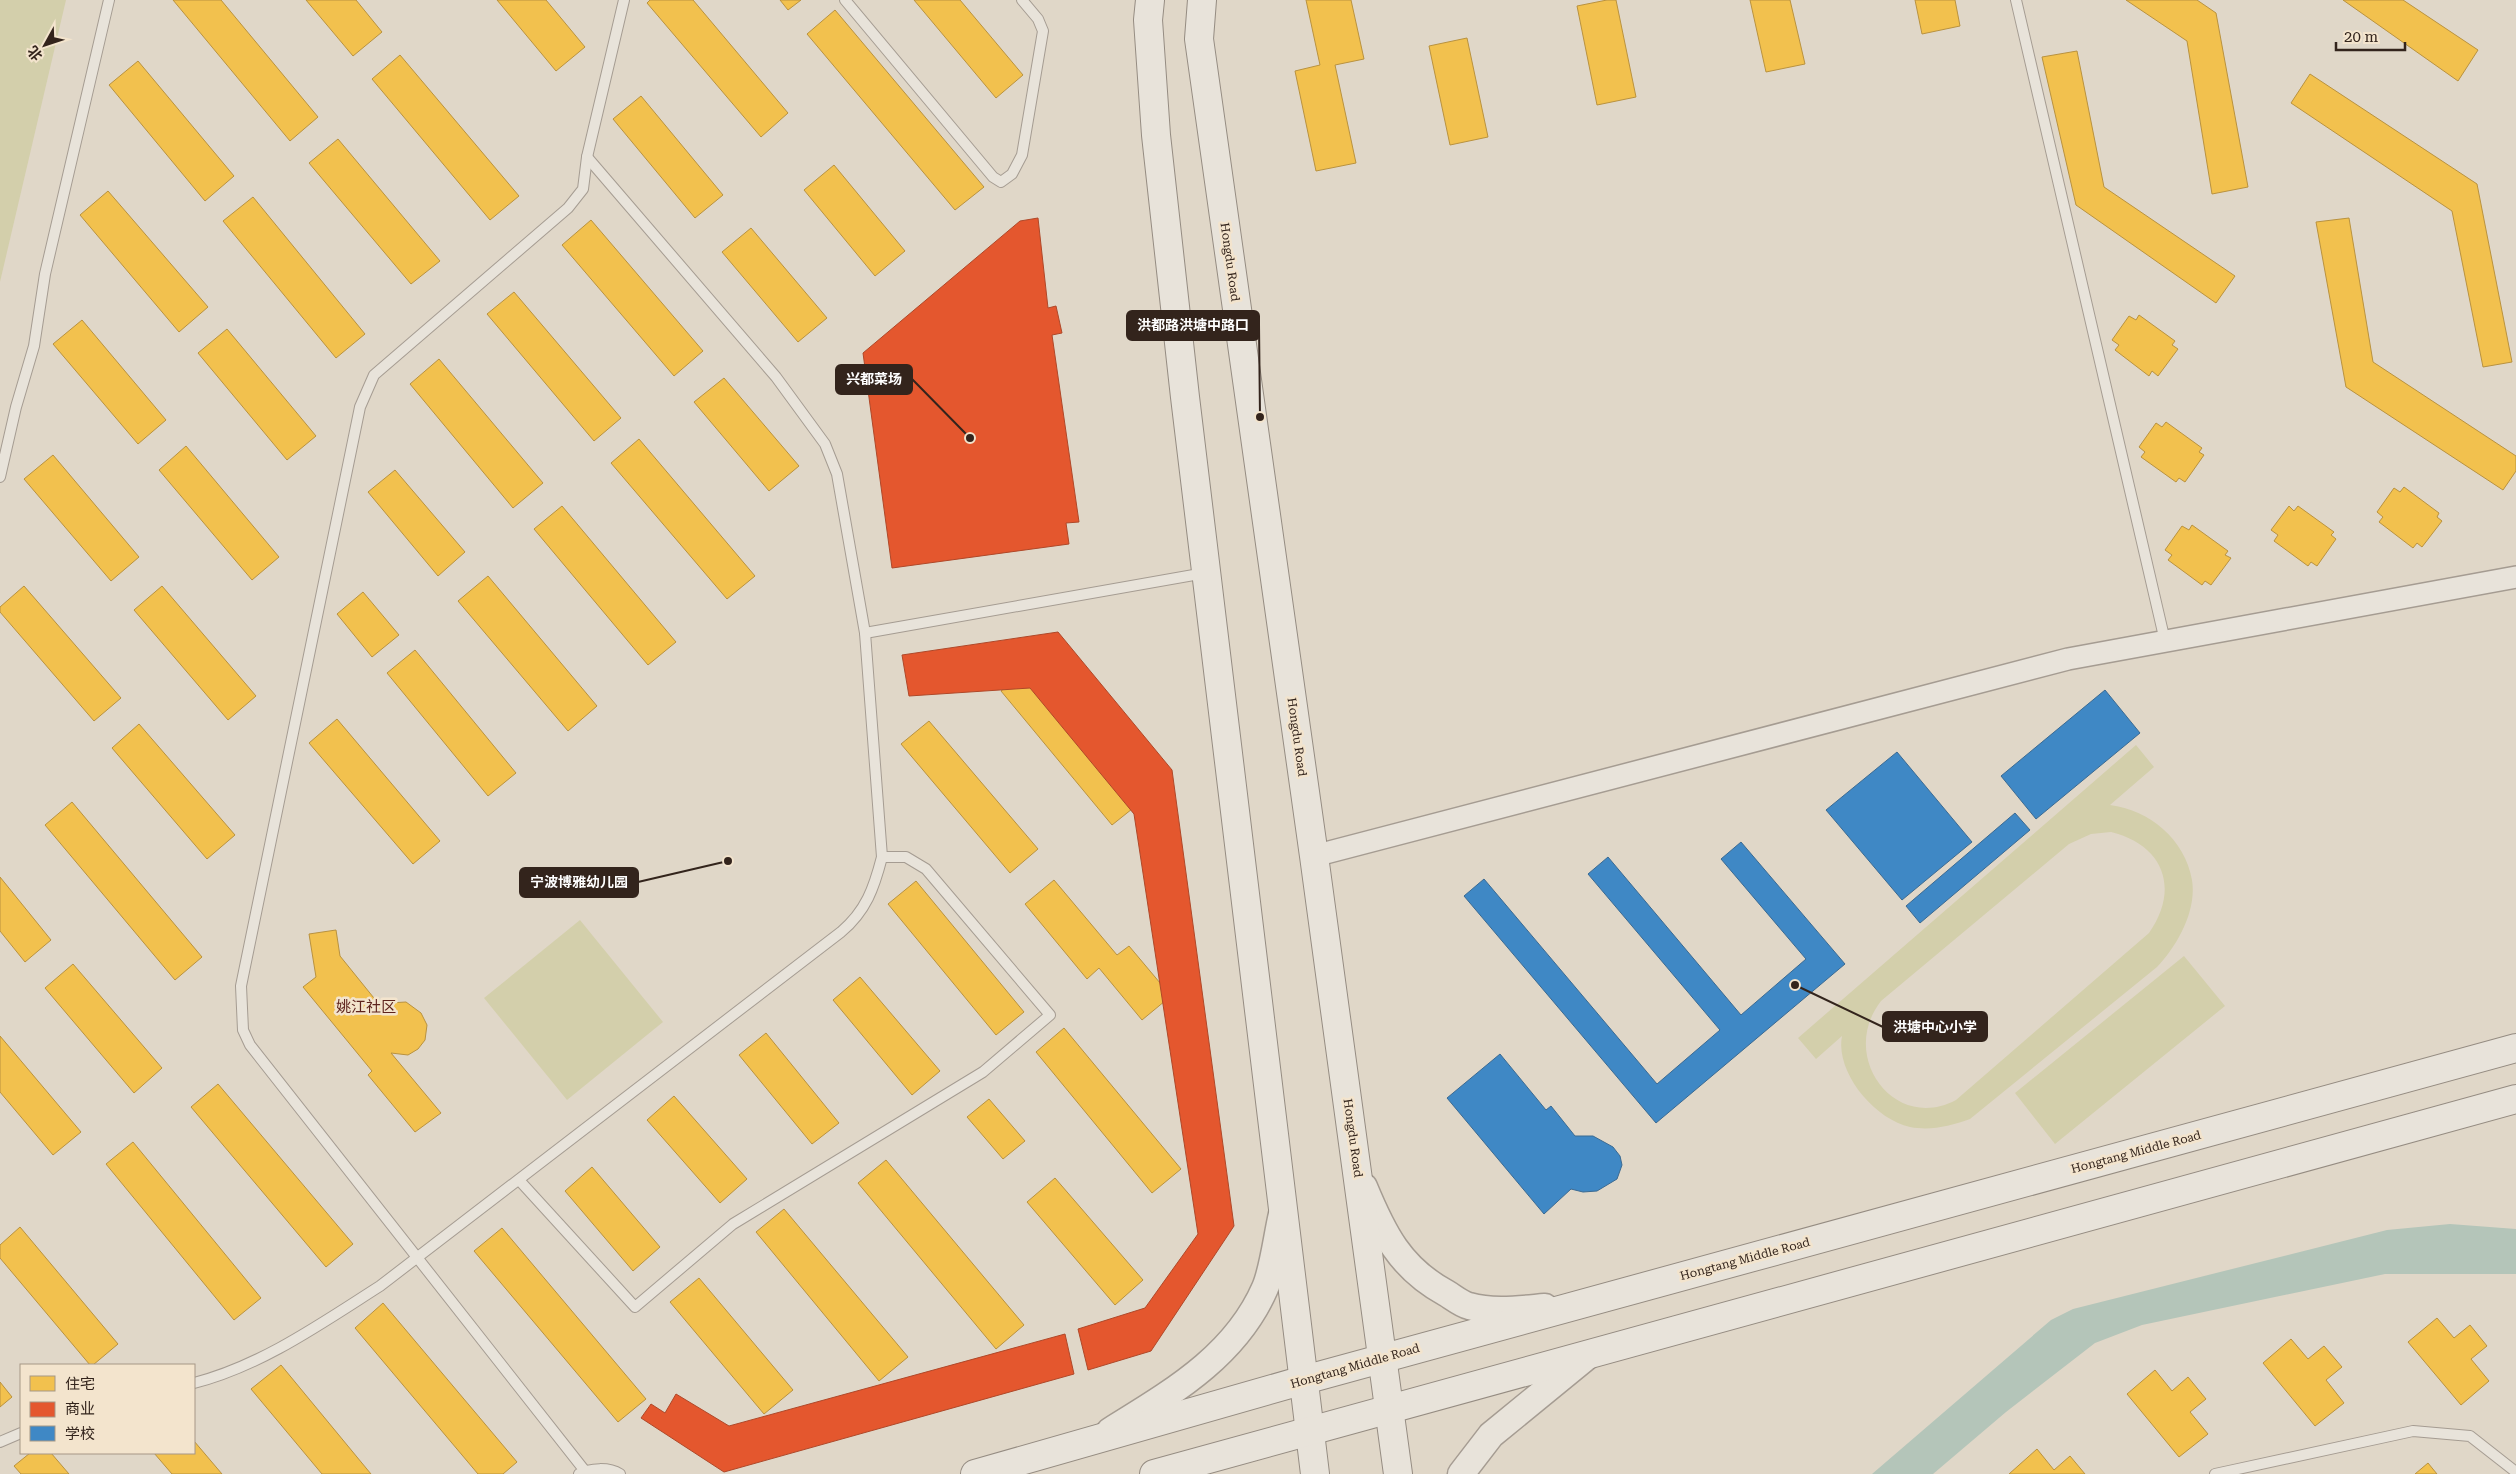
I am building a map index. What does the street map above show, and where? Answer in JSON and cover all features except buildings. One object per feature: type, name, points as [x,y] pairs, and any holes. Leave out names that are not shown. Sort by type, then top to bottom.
[{"type":"main road","points":[[1150,0],[1148,20],[1156,135],[1206,573],[1315,1474]]},
{"type":"main road","name":"Hongdu Road","points":[[1202,0],[1199,39],[1358,1173],[1398,1474]]},
{"type":"main road","name":"Hongtang Middle Road","points":[[975,1474],[1383,1358],[2516,1048]]},
{"type":"main road","points":[[1154,1474],[1593,1351],[2516,1099]]},
{"type":"street","points":[[1314,856],[2068,659],[2516,577]]},
{"type":"street","points":[[1358,1173],[1377,1218],[1393,1248],[1412,1270],[1436,1288],[1469,1306],[1501,1310],[1576,1305]]},
{"type":"street","points":[[1097,1439],[1185,1384],[1222,1352],[1246,1324],[1266,1287],[1283,1208]]},
{"type":"street","points":[[1461,1474],[1491,1434],[1593,1351]]},
{"type":"lane","points":[[0,477],[16,407],[34,346],[45,274],[109,0]]},
{"type":"lane","points":[[620,1474],[600,1470],[582,1472],[419,1257],[250,1045],[243,1030],[241,986],[360,407],[374,375],[568,208],[583,189],[588,157],[624,0]]},
{"type":"lane","points":[[844,0],[993,177],[1001,182],[1012,174],[1022,155],[1043,31],[1038,19],[1022,0]]},
{"type":"lane","points":[[2016,0],[2165,641]]},
{"type":"lane","points":[[195,1384],[220,1377],[313,1329],[380,1286],[852,922],[874,890],[882,857],[865,633],[837,474],[825,444],[776,377],[588,157]]},
{"type":"lane","points":[[865,633],[1206,573]]},
{"type":"lane","points":[[519,1180],[635,1307],[733,1224],[983,1072],[1050,1015],[926,869],[906,857],[882,857]]},
{"type":"lane","points":[[2215,1474],[2413,1431],[2470,1436],[2516,1472]]},
{"type":"lane","points":[[0,1442],[20,1433]]},
{"type":"shaded area","points":[[0,0],[66,0],[0,282]]},
{"type":"shaded area","points":[[2136,745],[2154,767],[2110,805],[2138,813],[2151,820],[2163,829],[2182,852],[2188,865],[2193,892],[2184,927],[2172,949],[2157,967],[1970,1119],[1948,1126],[1933,1128],[1910,1127],[1896,1122],[1871,1104],[1851,1079],[1841,1050],[1842,1036],[1816,1059],[1798,1038]],"holes":[[[2111,832],[2129,838],[2144,847],[2154,858],[2162,871],[2165,885],[2164,900],[2158,917],[2149,933],[1956,1100],[1933,1107],[1912,1106],[1894,1098],[1879,1084],[1869,1065],[1866,1044],[1869,1022],[1881,1001],[2069,844],[2091,834]]]},
{"type":"shaded area","points":[[580,920],[663,1022],[567,1100],[484,998]]},
{"type":"shaded area","points":[[2184,956],[2225,1006],[2055,1144],[2015,1093]]},
{"type":"shaded area","points":[[2450,1224],[2516,1229],[2516,1274],[2385,1274],[2142,1325],[2095,1343],[2006,1412],[1933,1474],[1872,1474],[2051,1320],[2073,1309],[2387,1230]]},
{"type":"place","name":"洪都路洪塘中路口","points":[[1260,417]]},
{"type":"place","name":"兴都菜场","points":[[970,438]]},
{"type":"place","name":"宁波博雅幼儿园","points":[[728,861]]},
{"type":"place","name":"洪塘中心小学","points":[[1795,985]]},
{"type":"district","name":"姚江社区","points":[[366,1007]]}]
